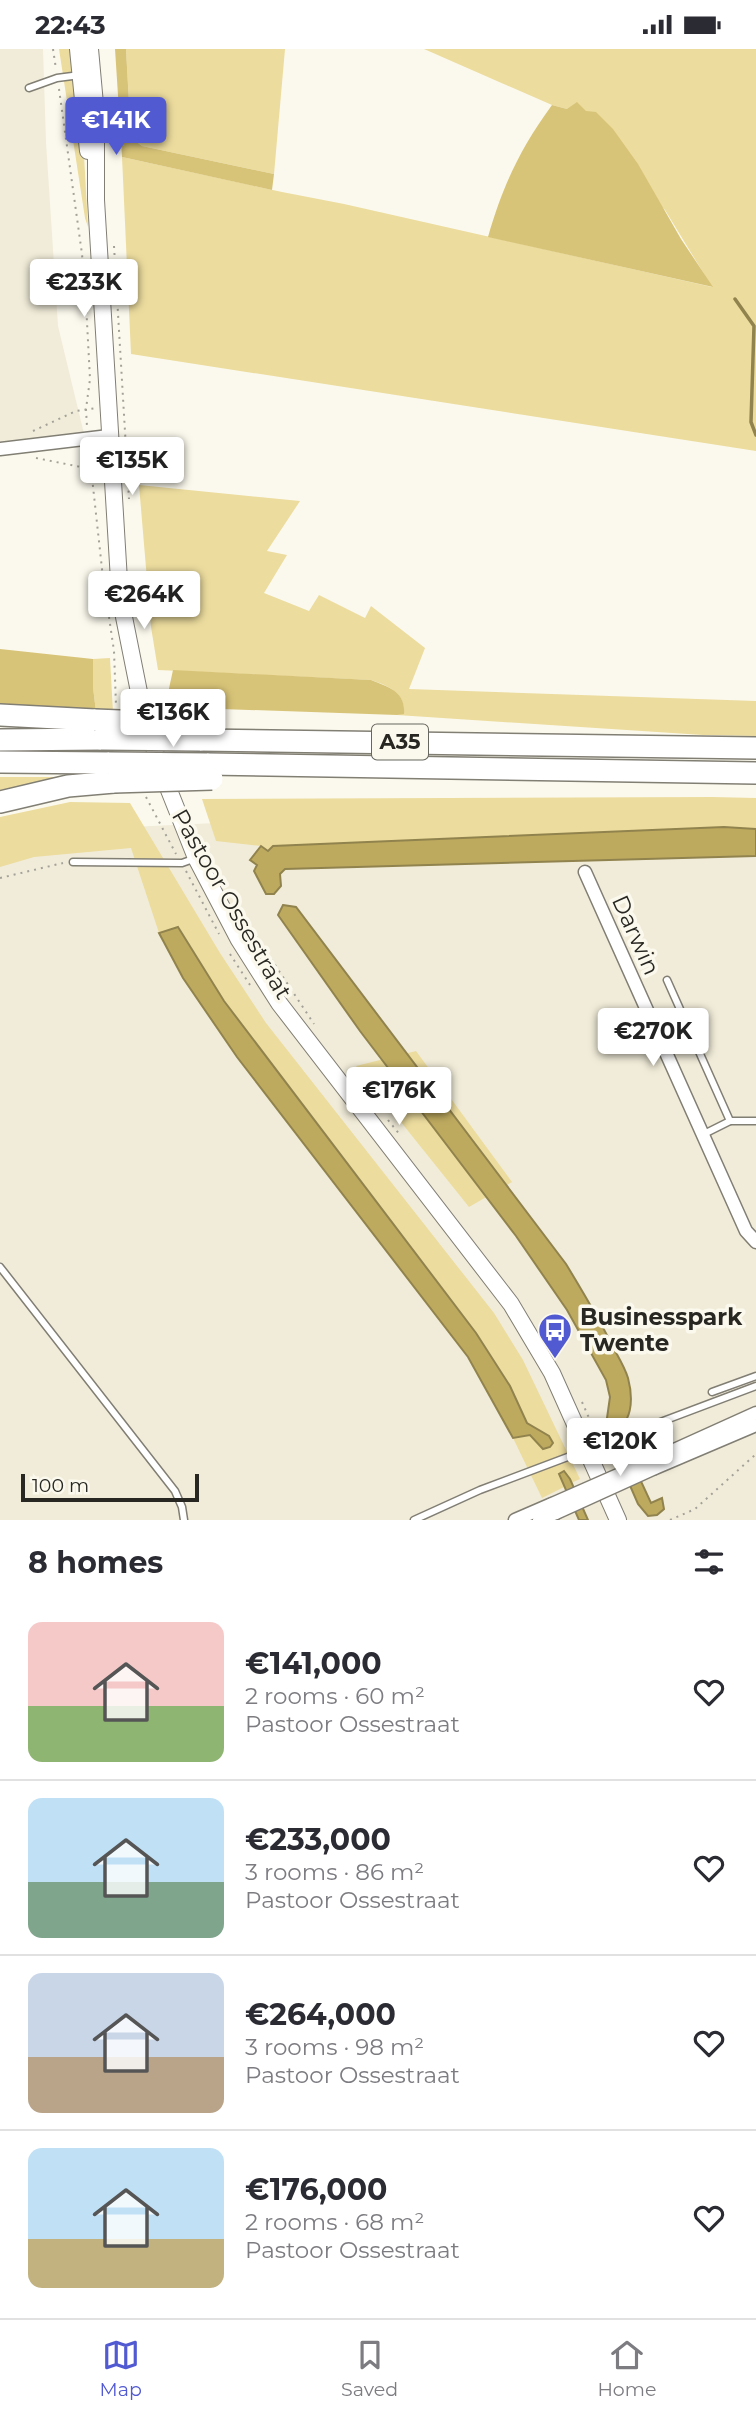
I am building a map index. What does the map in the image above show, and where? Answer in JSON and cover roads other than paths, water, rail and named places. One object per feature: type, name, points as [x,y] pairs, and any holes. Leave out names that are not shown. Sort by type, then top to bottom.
[{"type":"highway","name":"A35","points":[[0,715],[98,729],[197,732],[230,740],[756,748]]},
{"type":"highway","name":"A35","points":[[0,740],[98,729]]},
{"type":"highway","name":"A35","points":[[0,762],[111,773],[369,766],[756,773]]},
{"type":"highway","name":"A35","points":[[0,802],[111,773]]},
{"type":"main road","name":"Pastoor Ossestraat","points":[[78,49],[87,74],[98,148],[96,200],[109,436],[117,560],[125,631],[147,726],[189,860],[279,1003],[511,1304],[594,1447],[618,1520]]},
{"type":"main road","name":"Pastoor Ossestraat","points":[[87,74],[90,49]]},
{"type":"street","points":[[0,449],[109,436]]},
{"type":"street","name":"Darwin","points":[[585,871],[746,1231],[756,1242]]},
{"type":"street","points":[[516,1520],[554,1508],[654,1464],[756,1413]]},
{"type":"street","points":[[654,1464],[756,1425]]},
{"type":"street","points":[[539,1520],[554,1508]]},
{"type":"lane","points":[[29,88],[57,78],[87,74]]},
{"type":"lane","points":[[73,862],[189,860]]},
{"type":"lane","points":[[667,981],[730,1121]]},
{"type":"lane","points":[[664,1051],[693,1038]]},
{"type":"lane","points":[[702,1135],[730,1121],[756,1121]]},
{"type":"lane","points":[[0,1267],[175,1492],[184,1520]]},
{"type":"lane","points":[[712,1392],[756,1376]]},
{"type":"lane","points":[[414,1520],[480,1490],[756,1386]]},
{"type":"waterway","points":[[735,299],[754,326],[751,422],[756,435]]},
{"type":"place","name":"Businesspark Twente","points":[[555,1360]]}]
